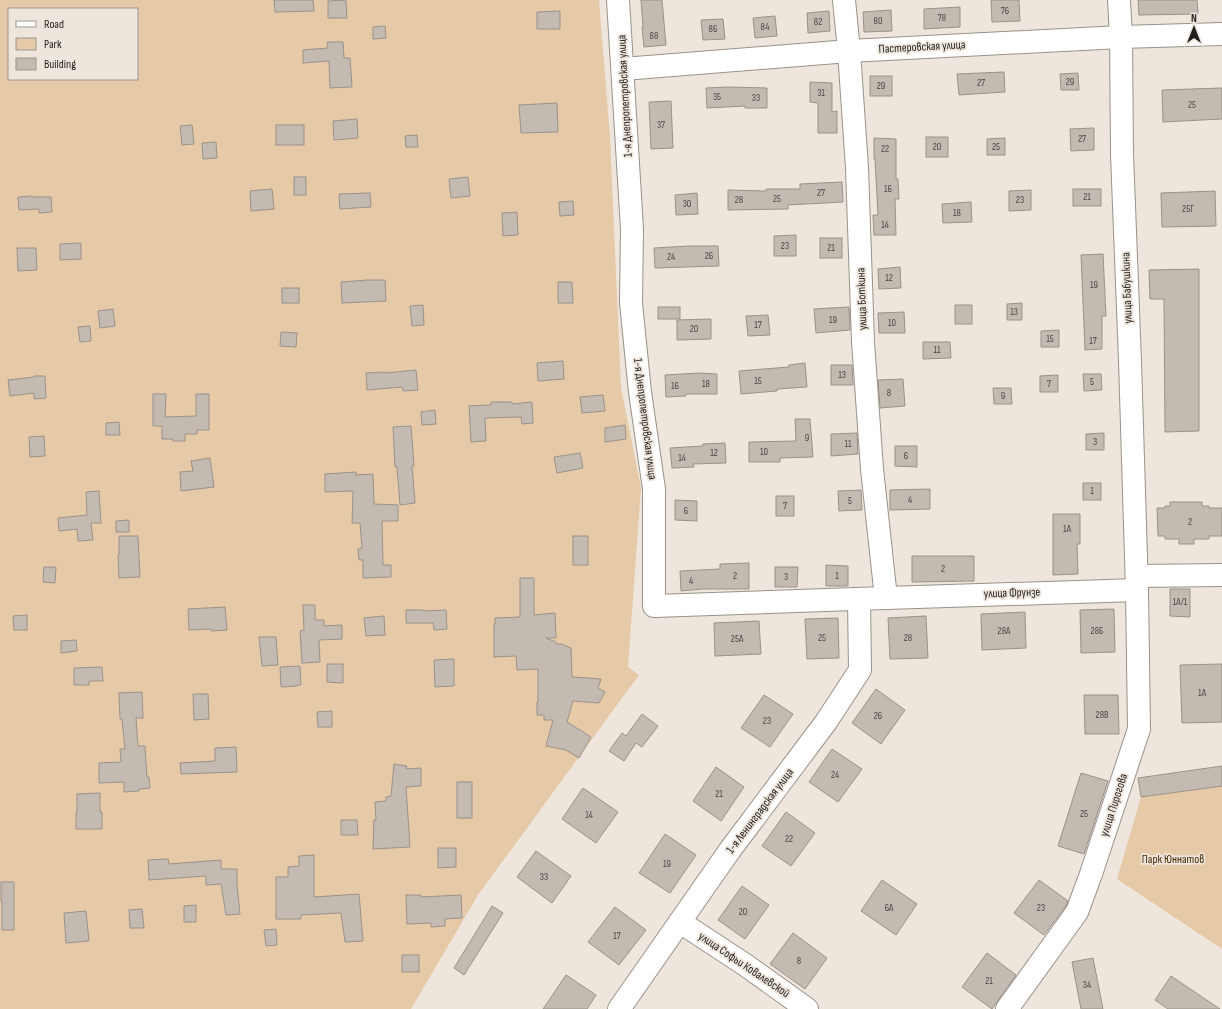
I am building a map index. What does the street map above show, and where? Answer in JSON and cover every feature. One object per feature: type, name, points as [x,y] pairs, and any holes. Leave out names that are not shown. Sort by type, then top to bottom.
[{"type":"street","name":"1-я Днепропетровская улица","points":[[618,0],[624,69],[632,230],[630,303],[640,392],[654,489],[654,606],[886,598]]},
{"type":"street","name":"улица Боткина","points":[[844,0],[849,51],[857,175],[863,342],[872,469],[886,598]]},
{"type":"street","name":"улица Бабушкина","points":[[1119,0],[1121,37],[1122,154],[1137,583]]},
{"type":"street","name":"Пастеровская улица","points":[[624,69],[849,51],[1121,37],[1222,34]]},
{"type":"street","name":"улица Фрунзе","points":[[886,598],[1137,583],[1222,575]]},
{"type":"street","name":"улица Пирогова","points":[[1007,1009],[1077,912],[1140,729],[1137,583]]},
{"type":"street","name":"1-я Ленинградская улица","points":[[618,1009],[730,850],[826,722],[860,670],[859,600]]},
{"type":"street","name":"улица Софьи Ковалевской","points":[[680,922],[744,964],[807,1009]]},
{"type":"green space","points":[[0,0],[599,0],[610,137],[621,388],[641,488],[628,667],[639,675],[478,895],[411,1009],[0,1009]]},
{"type":"green space","name":"Парк Юннатов","points":[[1222,786],[1222,949],[1117,879],[1141,797]]},
{"type":"building","points":[[274,0],[313,0],[314,11],[275,12]]},
{"type":"building","points":[[346,0],[347,18],[328,18],[328,1]]},
{"type":"building","points":[[641,0],[662,0],[666,45],[644,47]]},
{"type":"building","points":[[991,0],[1019,0],[1020,21],[992,22]]},
{"type":"building","points":[[1138,0],[1197,0],[1198,14],[1139,15]]},
{"type":"building","points":[[960,7],[960,27],[924,29],[924,9]]},
{"type":"building","points":[[891,10],[892,31],[864,32],[863,12]]},
{"type":"building","points":[[560,11],[560,29],[537,29],[537,12]]},
{"type":"building","points":[[829,11],[830,31],[808,33],[807,13]]},
{"type":"building","points":[[775,16],[777,36],[755,38],[753,18]]},
{"type":"building","points":[[723,19],[725,39],[703,40],[701,20]]},
{"type":"building","points":[[385,26],[386,38],[373,39],[373,27]]},
{"type":"building","points":[[327,42],[343,42],[344,58],[350,58],[352,87],[330,88],[329,61],[303,63],[303,50],[328,48]]},
{"type":"building","points":[[1004,72],[1005,92],[959,95],[957,74]]},
{"type":"building","points":[[1078,73],[1079,90],[1061,90],[1060,74]]},
{"type":"building","points":[[870,76],[892,76],[892,96],[870,96]]},
{"type":"building","points":[[810,82],[832,83],[832,112],[837,111],[837,133],[818,133],[818,103],[810,102]]},
{"type":"building","points":[[706,88],[767,88],[767,108],[745,108],[745,106],[707,108]]},
{"type":"building","points":[[1222,88],[1222,119],[1163,122],[1162,90]]},
{"type":"building","points":[[671,101],[673,148],[651,149],[649,102]]},
{"type":"building","points":[[557,103],[558,132],[521,133],[519,105]]},
{"type":"building","points":[[357,119],[358,138],[334,140],[333,121]]},
{"type":"building","points":[[192,125],[194,144],[182,145],[180,126]]},
{"type":"building","points":[[276,125],[304,125],[304,145],[276,145]]},
{"type":"building","points":[[1094,128],[1094,150],[1071,151],[1070,129]]},
{"type":"building","points":[[417,135],[418,147],[406,147],[405,136]]},
{"type":"building","points":[[926,137],[948,137],[948,157],[926,157]]},
{"type":"building","points":[[874,138],[896,139],[896,179],[898,179],[899,199],[895,199],[896,235],[874,235],[873,215],[878,215]]},
{"type":"building","points":[[1005,138],[1005,155],[987,155],[987,139]]},
{"type":"building","points":[[216,142],[217,158],[203,159],[202,143]]},
{"type":"building","points":[[294,177],[306,177],[306,195],[294,195]]},
{"type":"building","points":[[468,177],[470,196],[451,198],[449,179]]},
{"type":"building","points":[[842,182],[843,202],[788,205],[788,209],[728,210],[728,190],[766,191],[766,189],[800,189],[800,184]]},
{"type":"building","points":[[272,189],[274,209],[251,211],[250,191]]},
{"type":"building","points":[[1073,189],[1101,189],[1101,206],[1073,206]]},
{"type":"building","points":[[1031,190],[1031,210],[1009,211],[1009,191]]},
{"type":"building","points":[[1215,191],[1216,226],[1162,227],[1161,193]]},
{"type":"building","points":[[370,193],[371,207],[340,209],[339,194]]},
{"type":"building","points":[[697,193],[698,214],[676,215],[675,195]]},
{"type":"building","points":[[18,197],[51,197],[52,212],[39,213],[39,209],[19,210]]},
{"type":"building","points":[[573,201],[574,215],[560,216],[559,202]]},
{"type":"building","points":[[971,202],[972,222],[943,223],[942,204]]},
{"type":"building","points":[[517,212],[518,235],[503,236],[502,213]]},
{"type":"building","points":[[796,235],[796,256],[774,256],[774,236]]},
{"type":"building","points":[[820,238],[842,238],[842,258],[820,258]]},
{"type":"building","points":[[81,243],[81,259],[60,260],[60,244]]},
{"type":"building","points":[[718,246],[719,266],[655,268],[654,248]]},
{"type":"building","points":[[17,248],[36,248],[37,270],[18,271]]},
{"type":"building","points":[[1103,254],[1106,316],[1102,316],[1102,349],[1085,350],[1081,255]]},
{"type":"building","points":[[900,267],[901,288],[879,289],[878,269]]},
{"type":"building","points":[[1199,269],[1199,431],[1165,432],[1164,299],[1150,299],[1149,270]]},
{"type":"building","points":[[385,280],[386,301],[342,303],[341,282]]},
{"type":"building","points":[[558,282],[572,282],[573,303],[558,303]]},
{"type":"building","points":[[282,288],[299,288],[299,303],[282,303]]},
{"type":"building","points":[[1022,303],[1022,320],[1007,320],[1007,304]]},
{"type":"building","points":[[423,305],[424,325],[412,326],[410,306]]},
{"type":"building","points":[[955,305],[972,305],[972,324],[955,324]]},
{"type":"building","points":[[658,307],[680,307],[680,319],[658,319]]},
{"type":"building","points":[[849,307],[850,330],[816,333],[814,309]]},
{"type":"building","points":[[113,309],[115,326],[100,328],[98,311]]},
{"type":"building","points":[[904,312],[905,333],[879,333],[878,313]]},
{"type":"building","points":[[768,315],[770,335],[748,336],[746,316]]},
{"type":"building","points":[[711,319],[711,339],[677,340],[677,320]]},
{"type":"building","points":[[90,326],[91,341],[80,342],[78,327]]},
{"type":"building","points":[[1059,330],[1059,347],[1041,347],[1041,331]]},
{"type":"building","points":[[281,332],[297,333],[296,347],[280,346]]},
{"type":"building","points":[[923,342],[950,342],[951,358],[923,359]]},
{"type":"building","points":[[563,361],[564,379],[538,381],[537,363]]},
{"type":"building","points":[[805,363],[807,387],[741,394],[739,371],[789,367],[789,365]]},
{"type":"building","points":[[831,365],[852,365],[853,385],[831,385]]},
{"type":"building","points":[[416,370],[418,390],[403,391],[402,387],[367,390],[366,373]]},
{"type":"building","points":[[699,373],[717,374],[717,394],[686,394],[686,396],[666,397],[665,375]]},
{"type":"building","points":[[1083,374],[1101,374],[1102,390],[1084,391]]},
{"type":"building","points":[[1058,375],[1058,392],[1040,392],[1040,376]]},
{"type":"building","points":[[45,376],[46,398],[34,399],[34,393],[10,396],[8,380]]},
{"type":"building","points":[[903,379],[905,406],[880,408],[878,380]]},
{"type":"building","points":[[993,388],[1011,388],[1012,404],[994,404]]},
{"type":"building","points":[[153,394],[166,394],[165,417],[196,416],[196,394],[209,394],[209,430],[197,430],[197,434],[185,434],[185,441],[162,439],[162,426],[153,426]]},
{"type":"building","points":[[603,395],[605,411],[582,413],[580,397]]},
{"type":"building","points":[[491,402],[512,402],[512,404],[532,402],[533,423],[522,424],[521,417],[485,418],[486,441],[471,442],[469,406],[491,405]]},
{"type":"building","points":[[435,410],[436,424],[422,425],[421,412]]},
{"type":"building","points":[[795,419],[810,419],[813,457],[780,458],[780,462],[749,462],[749,442],[796,441]]},
{"type":"building","points":[[119,422],[120,435],[106,435],[106,423]]},
{"type":"building","points":[[625,425],[626,439],[605,442],[605,428]]},
{"type":"building","points":[[411,426],[415,503],[400,505],[397,467],[395,467],[393,427]]},
{"type":"building","points":[[857,433],[858,454],[831,456],[831,434]]},
{"type":"building","points":[[1104,433],[1104,450],[1086,450],[1086,434]]},
{"type":"building","points":[[44,436],[45,456],[30,457],[29,437]]},
{"type":"building","points":[[725,443],[726,463],[693,464],[694,467],[672,468],[670,448]]},
{"type":"building","points":[[895,446],[917,446],[917,467],[895,466]]},
{"type":"building","points":[[580,453],[583,468],[557,473],[554,457]]},
{"type":"building","points":[[210,458],[214,487],[181,491],[180,472],[193,471],[191,461]]},
{"type":"building","points":[[356,472],[356,475],[373,474],[374,504],[398,505],[398,521],[382,521],[383,565],[391,565],[391,577],[363,578],[363,560],[359,560],[358,549],[362,548],[360,523],[352,523],[353,491],[325,492],[325,474]]},
{"type":"building","points":[[1083,483],[1101,483],[1101,500],[1083,500]]},
{"type":"building","points":[[930,489],[930,509],[890,510],[890,490]]},
{"type":"building","points":[[861,490],[862,510],[839,511],[838,491]]},
{"type":"building","points":[[99,491],[101,523],[91,523],[93,540],[78,541],[77,529],[59,531],[58,518],[87,515],[86,492]]},
{"type":"building","points":[[776,496],[794,496],[794,516],[776,516]]},
{"type":"building","points":[[675,500],[697,501],[697,521],[675,520]]},
{"type":"building","points":[[1170,502],[1202,502],[1202,506],[1209,506],[1209,508],[1222,508],[1222,536],[1209,536],[1209,539],[1194,539],[1194,544],[1179,544],[1179,539],[1165,539],[1165,536],[1158,536],[1157,508],[1165,508],[1165,506],[1170,506]]},
{"type":"building","points":[[1053,514],[1080,514],[1080,544],[1077,544],[1078,574],[1053,575]]},
{"type":"building","points":[[129,520],[129,532],[116,532],[116,521]]},
{"type":"building","points":[[119,536],[138,536],[140,577],[119,578]]},
{"type":"building","points":[[573,536],[588,536],[588,565],[573,565]]},
{"type":"building","points":[[912,556],[974,556],[974,581],[912,582]]},
{"type":"building","points":[[749,563],[749,589],[703,589],[681,591],[680,571],[720,569],[720,564]]},
{"type":"building","points":[[826,565],[848,566],[848,586],[826,586]]},
{"type":"building","points":[[44,567],[56,567],[55,583],[43,582]]},
{"type":"building","points":[[775,567],[798,567],[797,587],[775,587]]},
{"type":"building","points":[[520,578],[534,578],[534,615],[555,613],[556,638],[546,638],[556,642],[556,644],[561,644],[571,648],[572,677],[601,679],[598,688],[605,692],[599,703],[573,701],[567,722],[591,737],[579,758],[566,750],[546,746],[553,720],[544,720],[544,715],[537,715],[538,669],[517,670],[516,656],[494,657],[495,618],[520,617]]},
{"type":"building","points":[[1170,589],[1190,589],[1190,617],[1170,616]]},
{"type":"building","points":[[303,605],[315,605],[315,620],[324,620],[324,626],[342,625],[342,639],[319,640],[320,662],[302,663],[300,631],[304,630]]},
{"type":"building","points":[[225,607],[227,630],[189,630],[188,609]]},
{"type":"building","points":[[1114,609],[1115,652],[1081,653],[1080,610]]},
{"type":"building","points":[[406,610],[446,610],[447,629],[434,630],[433,623],[406,623]]},
{"type":"building","points":[[1025,612],[1026,648],[982,650],[981,614]]},
{"type":"building","points":[[27,615],[27,630],[14,630],[13,616]]},
{"type":"building","points":[[384,616],[385,635],[366,636],[364,618]]},
{"type":"building","points":[[926,616],[928,658],[890,659],[888,618]]},
{"type":"building","points":[[838,618],[839,658],[807,659],[805,619]]},
{"type":"building","points":[[759,621],[761,654],[715,656],[714,623]]},
{"type":"building","points":[[259,637],[276,637],[278,665],[262,666]]},
{"type":"building","points":[[76,640],[77,651],[61,653],[61,641]]},
{"type":"building","points":[[454,659],[454,686],[435,687],[434,660]]},
{"type":"building","points":[[327,664],[343,664],[343,683],[327,682]]},
{"type":"building","points":[[1222,664],[1222,722],[1182,723],[1180,665]]},
{"type":"building","points":[[300,666],[301,685],[281,687],[280,667]]},
{"type":"building","points":[[102,667],[103,681],[89,681],[89,685],[74,685],[74,668]]},
{"type":"building","points":[[876,689],[905,710],[881,744],[852,723]]},
{"type":"building","points":[[142,692],[143,718],[136,718],[138,746],[145,746],[147,777],[149,777],[150,788],[139,789],[139,791],[124,792],[124,782],[99,783],[99,763],[121,762],[120,749],[125,749],[122,719],[120,719],[119,693]]},
{"type":"building","points":[[193,694],[208,694],[209,719],[194,720]]},
{"type":"building","points":[[764,695],[793,714],[770,747],[741,728]]},
{"type":"building","points":[[1084,695],[1118,695],[1119,734],[1085,734]]},
{"type":"building","points":[[332,711],[332,727],[318,727],[317,712]]},
{"type":"building","points":[[642,714],[658,726],[642,747],[636,743],[624,761],[609,751],[622,733],[626,736]]},
{"type":"building","points":[[236,747],[237,772],[181,774],[180,763],[215,761],[215,748]]},
{"type":"building","points":[[832,749],[862,769],[838,802],[809,782]]},
{"type":"building","points":[[394,764],[407,766],[406,769],[421,768],[421,786],[406,787],[410,847],[373,849],[374,820],[376,820],[375,802],[386,801],[386,797],[391,796]]},
{"type":"building","points":[[1222,766],[1222,786],[1141,797],[1138,778]]},
{"type":"building","points":[[716,767],[744,787],[721,821],[693,801]]},
{"type":"building","points":[[1081,773],[1108,781],[1084,854],[1058,846]]},
{"type":"building","points":[[457,782],[472,782],[472,818],[457,818]]},
{"type":"building","points":[[583,788],[618,812],[596,843],[562,819]]},
{"type":"building","points":[[100,793],[102,829],[76,829],[77,794]]},
{"type":"building","points":[[786,812],[815,833],[791,866],[762,846]]},
{"type":"building","points":[[341,820],[357,820],[358,835],[341,835]]},
{"type":"building","points":[[665,834],[696,855],[670,893],[639,873]]},
{"type":"building","points":[[438,848],[456,848],[456,867],[438,868]]},
{"type":"building","points":[[536,851],[571,876],[552,903],[517,877]]},
{"type":"building","points":[[314,855],[314,897],[359,894],[363,941],[345,942],[341,913],[301,915],[301,919],[276,919],[276,877],[288,877],[288,867],[299,866],[299,856]]},
{"type":"building","points":[[168,859],[169,864],[221,860],[221,869],[237,869],[240,914],[226,915],[221,884],[206,885],[206,876],[149,880],[148,860]]},
{"type":"building","points":[[882,880],[917,904],[896,935],[861,911]]},
{"type":"building","points":[[1039,880],[1068,901],[1066,906],[1044,935],[1014,913]]},
{"type":"building","points":[[1,882],[14,882],[14,930],[2,930]]},
{"type":"building","points":[[742,886],[769,905],[745,939],[718,920]]},
{"type":"building","points":[[406,895],[421,895],[421,897],[461,895],[462,918],[445,919],[445,926],[431,927],[431,923],[407,924]]},
{"type":"building","points":[[196,905],[196,922],[184,922],[184,906]]},
{"type":"building","points":[[492,906],[503,913],[464,975],[454,968]]},
{"type":"building","points":[[615,907],[646,930],[619,965],[588,942]]},
{"type":"building","points":[[142,909],[144,928],[130,928],[129,910]]},
{"type":"building","points":[[86,911],[89,941],[66,943],[64,913]]},
{"type":"building","points":[[276,929],[277,945],[266,946],[264,930]]},
{"type":"building","points":[[793,933],[827,958],[805,989],[770,964]]},
{"type":"building","points":[[987,953],[1016,975],[992,1009],[962,987]]},
{"type":"building","points":[[402,955],[419,955],[419,972],[402,972]]},
{"type":"building","points":[[1093,958],[1103,1009],[1081,1009],[1072,962]]},
{"type":"building","points":[[566,975],[596,995],[587,1009],[543,1009]]},
{"type":"building","points":[[1171,976],[1220,1009],[1168,1009],[1155,1000]]}]
